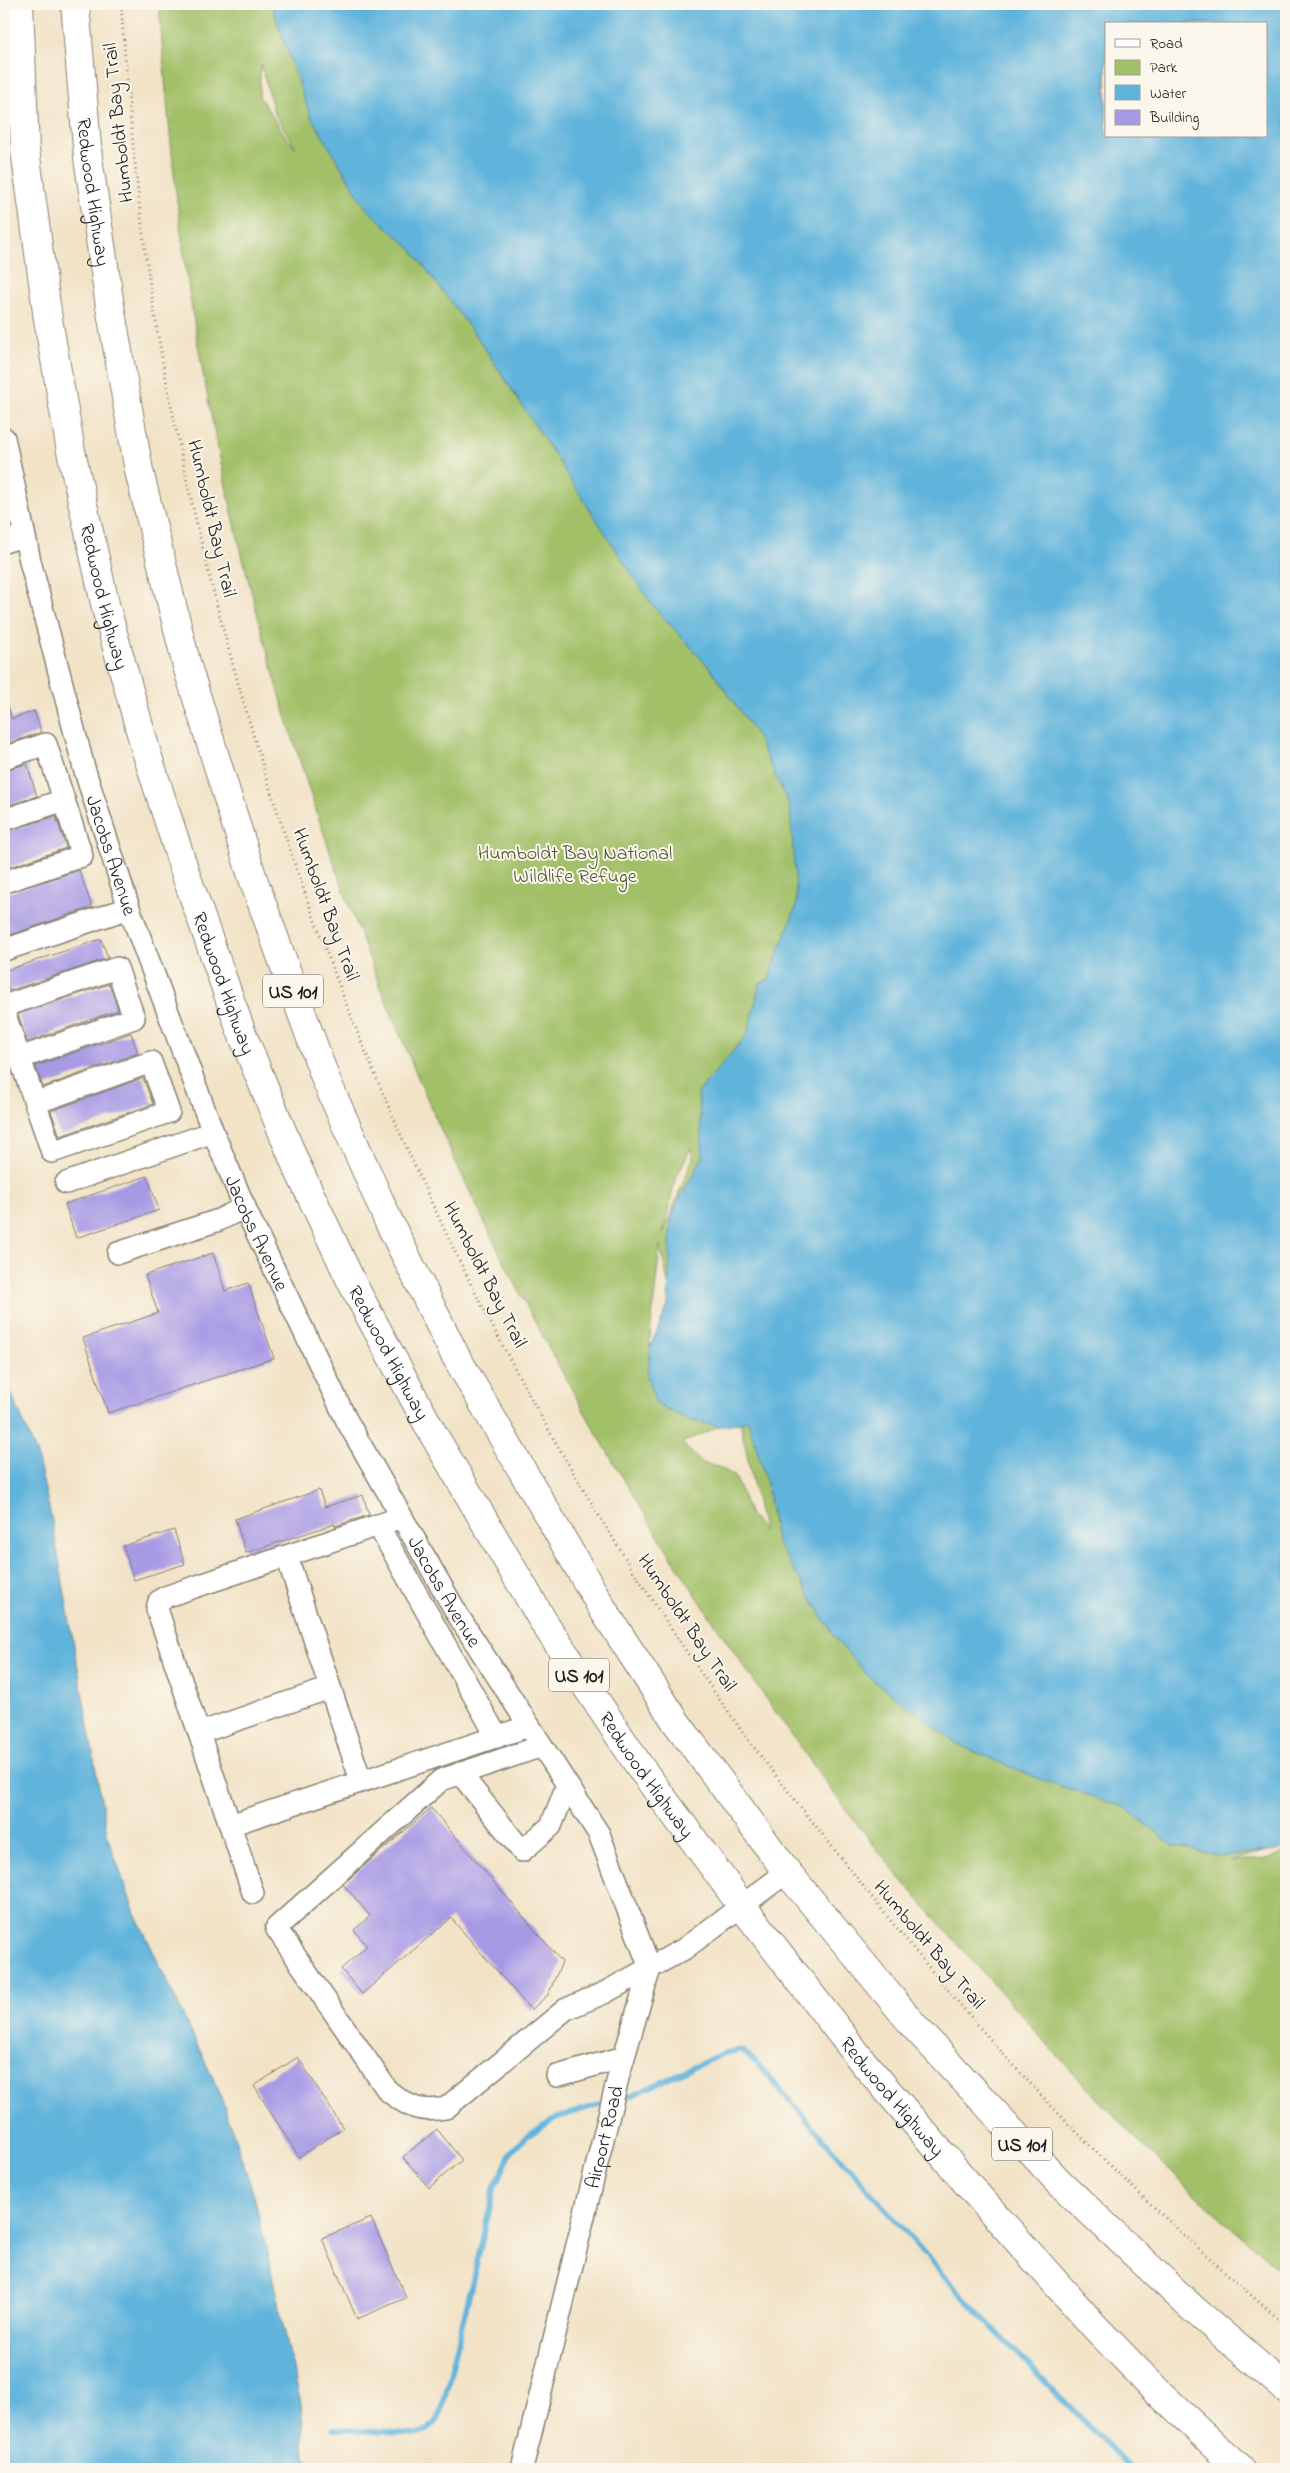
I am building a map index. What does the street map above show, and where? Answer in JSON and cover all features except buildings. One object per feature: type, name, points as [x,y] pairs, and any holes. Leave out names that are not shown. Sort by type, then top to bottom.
[{"type":"highway","name":"Redwood Highway","points":[[19,4],[25,150],[48,319],[71,451],[106,608],[146,752],[187,878],[241,1031],[294,1160],[352,1283],[432,1432],[543,1621],[640,1767],[742,1906],[863,2062],[984,2204],[1095,2327],[1156,2390],[1240,2469]]},
{"type":"highway","name":"Redwood Highway","points":[[75,4],[88,158],[110,306],[139,471],[166,586],[205,730],[276,946],[326,1080],[388,1220],[451,1347],[526,1481],[604,1611],[671,1714],[787,1872],[915,2027],[1059,2182],[1191,2307],[1286,2389]]},
{"type":"street","name":"Jacobs Avenue","points":[[4,438],[14,539],[129,908],[213,1132],[245,1206],[347,1421],[445,1592],[599,1834],[650,1968]]},
{"type":"street","points":[[4,758],[46,744],[82,856],[4,882]]},
{"type":"street","points":[[4,820],[64,800]]},
{"type":"street","points":[[4,950],[129,908]]},
{"type":"street","points":[[4,1006],[117,968],[134,1018],[20,1058]]},
{"type":"street","points":[[4,1012],[20,1058],[35,1103],[52,1152],[168,1112],[151,1062],[35,1103]]},
{"type":"street","points":[[66,1183],[213,1132]]},
{"type":"street","points":[[118,1253],[219,1220],[245,1206]]},
{"type":"street","points":[[253,1893],[157,1609],[159,1601],[165,1597],[402,1517]]},
{"type":"street","points":[[378,1525],[497,1737]]},
{"type":"street","points":[[287,1557],[361,1782]]},
{"type":"street","points":[[423,1605],[445,1592]]},
{"type":"street","points":[[461,1673],[485,1657]]},
{"type":"street","points":[[199,1732],[330,1688]]},
{"type":"street","points":[[230,1825],[529,1726]]},
{"type":"street","points":[[542,1746],[441,1780],[276,1928],[388,2090],[407,2106],[429,2111],[446,2108],[566,2010],[684,1949],[787,1872]]},
{"type":"street","points":[[460,1773],[522,1851],[551,1826],[568,1786]]},
{"type":"street","name":"Airport Road","points":[[522,2469],[622,2065],[650,1968]]},
{"type":"street","points":[[557,2076],[622,2065]]},
{"type":"path","name":"Humboldt Bay Trail","points":[[121,4],[133,154],[162,356],[190,496],[234,673],[262,766],[353,1022],[442,1222],[484,1306],[590,1501],[668,1622],[744,1734],[861,1884],[980,2028],[1058,2113],[1118,2173],[1286,2326]]},
{"type":"green space","name":"Humboldt Bay National Wildlife Refuge","points":[[159,4],[1286,4],[1286,1849],[1270,1850],[1230,1861],[1266,1859],[1286,1852],[1286,2276],[1175,2177],[1101,2103],[955,1941],[871,1842],[763,1694],[659,1537],[564,1375],[478,1208],[401,1037],[333,861],[276,682],[229,501],[193,316],[177,199]],"holes":[[[261,64],[274,113],[296,148],[288,140],[259,96]],[[691,1148],[693,1158],[663,1233],[675,1180]],[[660,1245],[669,1288],[668,1317],[649,1347]],[[739,1417],[763,1531],[750,1515],[735,1476],[718,1467],[702,1463],[682,1443]]]},
{"type":"water","points":[[271,4],[1286,4],[1286,1849],[1221,1856],[1174,1846],[1124,1807],[1042,1780],[959,1745],[869,1677],[838,1642],[776,1541],[766,1480],[748,1420],[721,1426],[691,1421],[656,1404],[647,1376],[651,1345],[668,1306],[671,1215],[703,1156],[698,1093],[748,1033],[760,983],[768,980],[797,904],[790,807],[754,731],[710,668],[652,605],[484,347],[411,249],[366,208],[310,115]]},
{"type":"water","points":[[4,1375],[37,1455],[52,1521],[108,1838],[135,1913],[219,2091],[254,2195],[301,2404],[305,2457],[318,2469],[4,2469]]},
{"type":"waterway","points":[[619,2099],[631,2096],[724,2053],[741,2050],[755,2061],[969,2304],[1131,2469]]},
{"type":"waterway","points":[[333,2429],[416,2434],[428,2430],[436,2421],[442,2409],[495,2186],[512,2151],[526,2137],[556,2118],[607,2102]]}]
